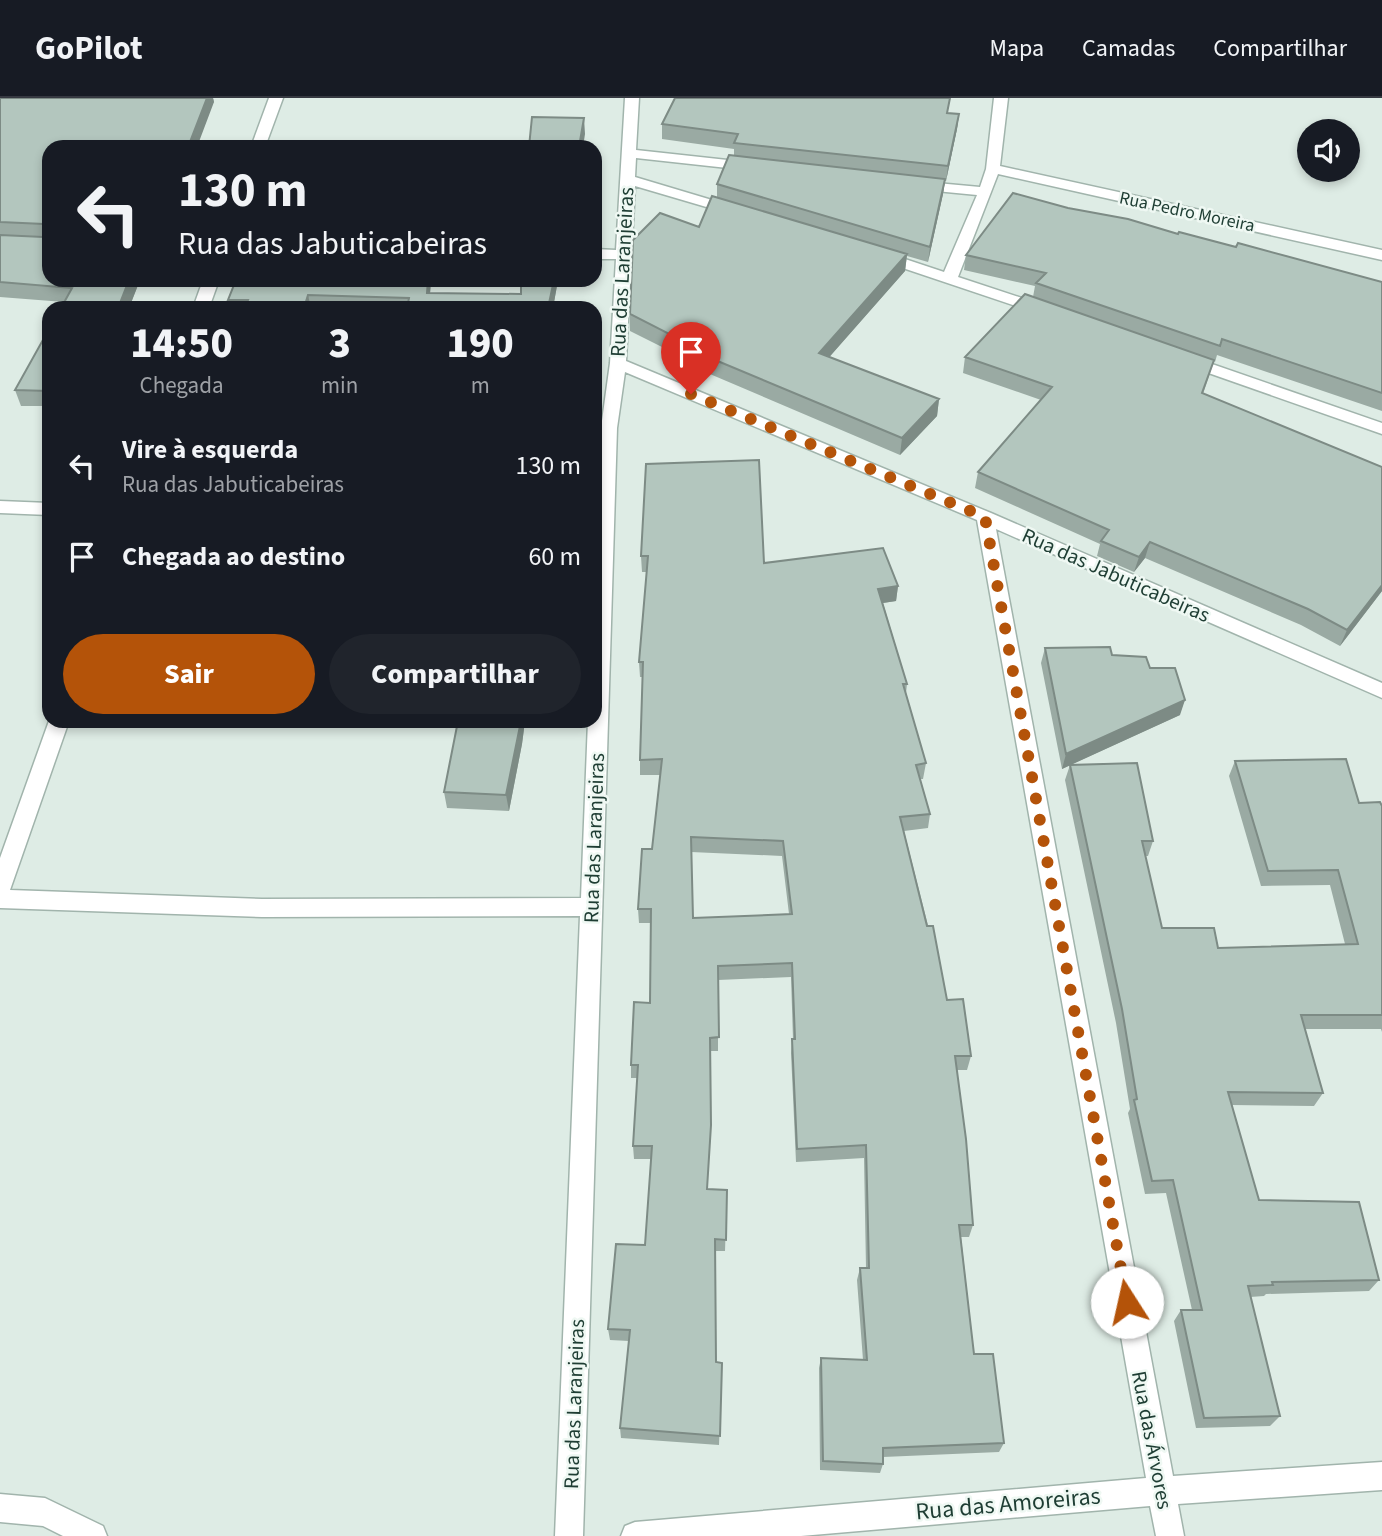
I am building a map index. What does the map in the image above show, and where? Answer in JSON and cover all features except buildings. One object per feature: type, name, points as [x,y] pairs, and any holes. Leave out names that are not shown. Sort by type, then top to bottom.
[{"type":"street","points":[[261,140],[276,98]]},
{"type":"street","name":"Rua das Laranjeiras","points":[[602,502],[618,363],[632,98]]},
{"type":"street","points":[[950,277],[993,169],[1001,98]]},
{"type":"street","points":[[628,153],[766,168]]},
{"type":"street","name":"Rua Pedro Moreira","points":[[993,169],[1382,255]]},
{"type":"street","points":[[628,179],[756,218]]},
{"type":"street","points":[[904,183],[986,192]]},
{"type":"street","points":[[859,249],[950,277],[1054,314]]},
{"type":"street","points":[[602,254],[622,254]]},
{"type":"street","points":[[1172,355],[1382,429]]},
{"type":"street","name":"Rua das Jabuticabeiras","points":[[618,363],[985,517],[1382,691]]},
{"type":"street","points":[[0,507],[42,509]]},
{"type":"street","name":"Rua das Árvores","points":[[985,517],[1170,1536]]},
{"type":"street","points":[[0,889],[57,728]]},
{"type":"street","name":"Rua das Laranjeiras","points":[[569,1536],[596,728]]},
{"type":"street","points":[[0,898],[262,908],[592,907]]},
{"type":"street","name":"Rua das Amoreiras","points":[[635,1536],[1161,1491],[1382,1476]]},
{"type":"street","points":[[0,1508],[45,1512],[91,1534]]},
{"type":"route","points":[[691,394],[985,517],[1127,1302]]}]
